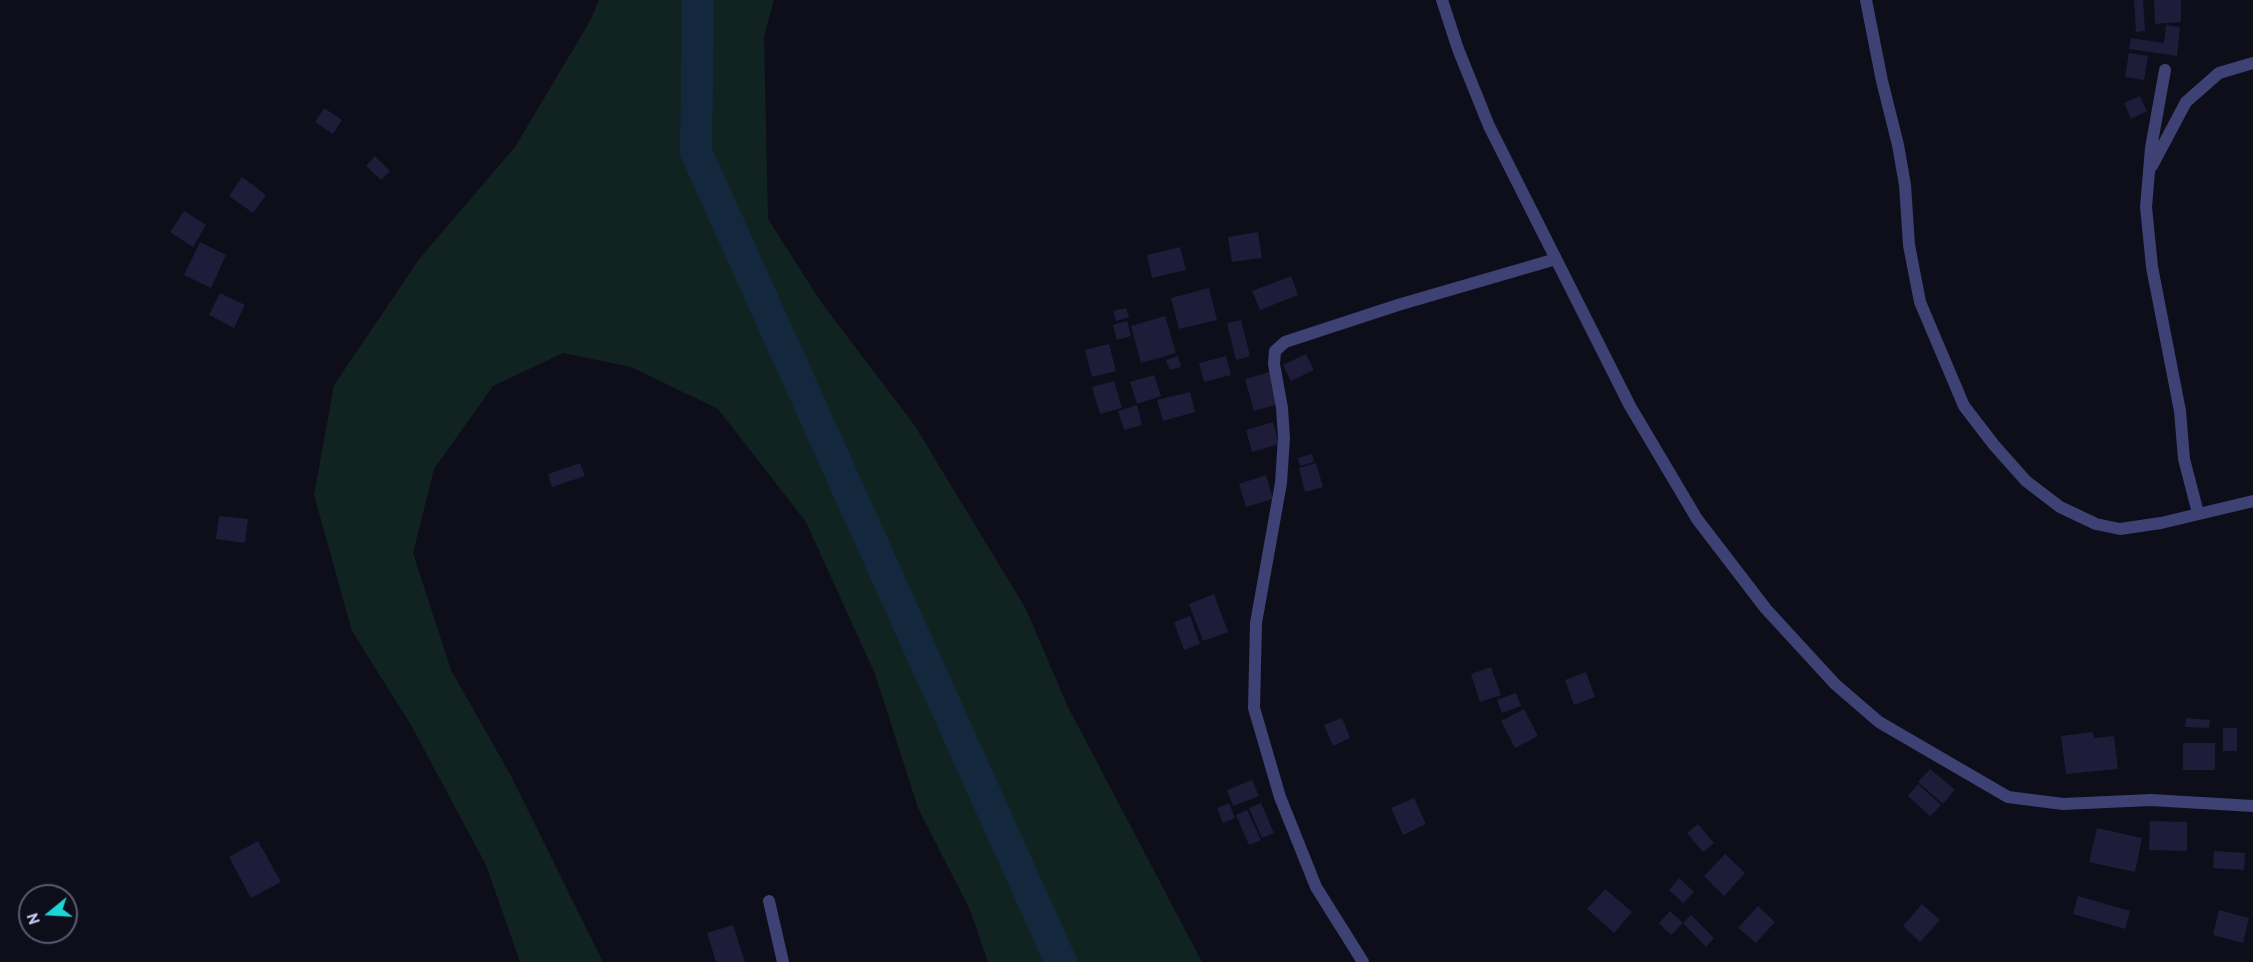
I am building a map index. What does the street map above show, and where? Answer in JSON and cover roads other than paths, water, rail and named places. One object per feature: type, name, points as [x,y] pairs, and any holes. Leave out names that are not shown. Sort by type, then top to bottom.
[{"type":"street","points":[[1442,0],[1458,49],[1489,126],[1630,406],[1698,519],[1766,609],[1835,684],[1879,722],[2008,797],[2063,804],[2151,800],[2253,806]]},
{"type":"street","points":[[1866,0],[1898,145],[1905,185],[1909,245],[1920,302],[1964,406],[1994,445],[2026,481],[2060,507],[2096,524],[2120,529],[2160,523],[2253,501]]},
{"type":"street","points":[[2148,172],[2186,102],[2219,73],[2253,63]]},
{"type":"street","points":[[2164,70],[2155,118],[2146,207],[2152,267],[2180,411],[2184,459],[2198,513]]},
{"type":"street","points":[[1362,962],[1316,887],[1280,796],[1254,708],[1256,623],[1281,483],[1284,438],[1282,408],[1274,364],[1275,351],[1286,342],[1308,334],[1556,258]]},
{"type":"street","points":[[769,901],[783,962]]},
{"type":"waterway","points":[[698,0],[696,152],[1061,962]]}]
